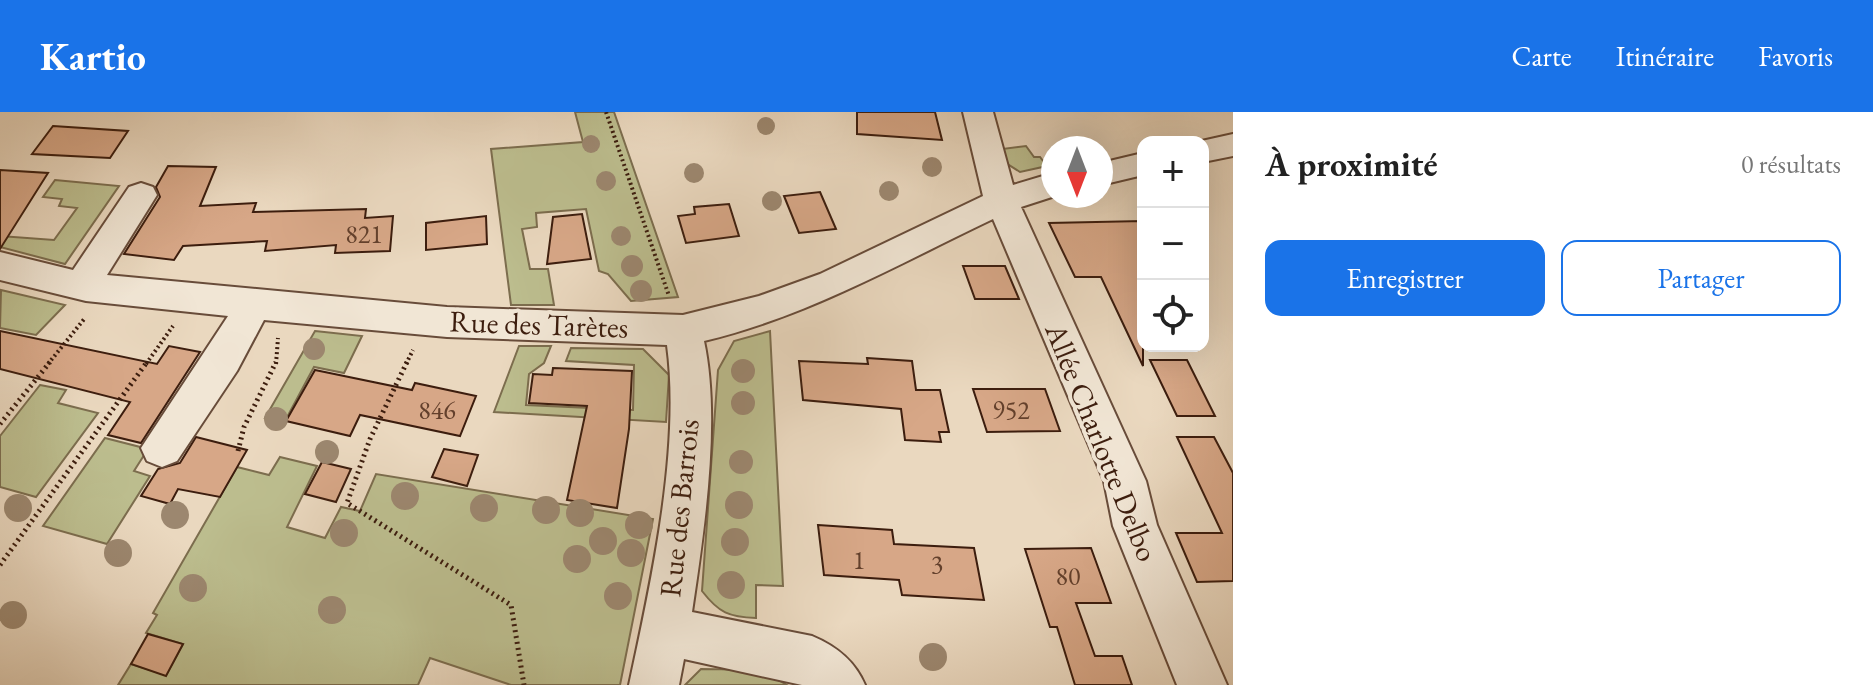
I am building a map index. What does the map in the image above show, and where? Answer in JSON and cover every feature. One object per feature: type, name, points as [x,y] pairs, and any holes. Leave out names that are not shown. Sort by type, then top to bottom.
[{"type":"street","name":"Allée Charlotte Delbo","points":[[978,112],[987,157],[1001,199],[1125,481],[1135,526],[1202,685]]},
{"type":"street","points":[[1113,171],[1137,165]]},
{"type":"street","name":"Rue des Tarètes","points":[[0,266],[95,288],[447,322],[677,315],[721,322],[818,290],[1001,199],[1041,188]]},
{"type":"street","points":[[95,288],[141,195]]},
{"type":"street","points":[[162,448],[223,360],[272,306]]},
{"type":"street","name":"Rue des Barrois","points":[[654,685],[683,516],[688,450],[691,369],[677,315]]},
{"type":"street","points":[[665,631],[812,661],[837,679],[840,685]]},
{"type":"path","points":[[606,112],[677,315]]},
{"type":"path","points":[[0,424],[95,288]]},
{"type":"path","points":[[0,565],[191,298]]},
{"type":"path","points":[[238,451],[244,427],[276,364],[278,338],[272,306]]},
{"type":"path","points":[[414,347],[370,439],[347,503],[511,605],[524,685]]},
{"type":"green space","points":[[575,112],[614,112],[678,297],[631,301],[608,274],[599,271],[586,209],[536,213],[537,227],[522,229],[530,269],[548,269],[554,305],[511,305],[491,149],[583,142]]},
{"type":"green space","points":[[1026,146],[1034,157],[1041,158],[1041,167],[1020,172],[1006,163],[1002,149]]},
{"type":"green space","points":[[55,180],[119,186],[65,264],[0,247],[0,236],[54,240],[77,208],[59,206],[62,199],[43,197]]},
{"type":"green space","points":[[1,290],[65,305],[36,335],[0,328]]},
{"type":"green space","points":[[315,331],[362,336],[344,373],[314,367],[285,421],[265,418]]},
{"type":"green space","points":[[770,331],[783,586],[756,585],[756,618],[732,615],[719,609],[702,591],[718,370],[734,341]]},
{"type":"green space","points":[[519,346],[551,346],[544,363],[529,374],[526,405],[633,410],[634,365],[566,361],[571,348],[643,349],[669,375],[666,422],[494,412]]},
{"type":"green space","points":[[40,385],[66,390],[58,403],[98,413],[36,497],[0,487],[0,436]]},
{"type":"green space","points":[[105,438],[148,449],[134,471],[150,476],[107,544],[43,526]]},
{"type":"green space","points":[[280,457],[317,466],[287,527],[325,538],[341,507],[360,511],[376,474],[653,519],[620,685],[511,685],[430,658],[418,685],[118,685],[131,664],[166,675],[183,644],[146,633],[157,615],[153,613],[237,467],[269,475]]},
{"type":"green space","points":[[701,669],[756,673],[787,685],[685,685]]},
{"type":"building","points":[[857,112],[935,112],[942,140],[857,134]]},
{"type":"building","points":[[53,126],[128,131],[110,158],[32,154]]},
{"type":"building","points":[[168,166],[216,167],[200,206],[256,203],[253,212],[366,209],[365,218],[393,216],[390,251],[335,253],[336,245],[265,251],[267,241],[183,246],[174,260],[124,254],[160,197],[156,187]]},
{"type":"building","points":[[0,170],[48,173],[0,249]]},
{"type":"building","points":[[820,192],[836,229],[799,233],[784,196]]},
{"type":"building","points":[[729,204],[739,236],[686,243],[678,216],[695,214],[694,207]]},
{"type":"building","points":[[582,214],[591,259],[547,264],[553,217]]},
{"type":"building","points":[[486,216],[487,244],[426,250],[426,223]]},
{"type":"building","points":[[1137,221],[1137,352],[1143,352],[1143,366],[1101,277],[1075,277],[1049,223]]},
{"type":"building","points":[[963,266],[1005,266],[1019,299],[975,299]]},
{"type":"building","points":[[0,331],[157,364],[169,346],[200,352],[141,443],[108,435],[130,402],[0,369]]},
{"type":"building","points":[[867,358],[912,361],[916,390],[940,390],[949,432],[939,432],[941,442],[905,440],[901,409],[803,400],[799,361],[868,364]]},
{"type":"building","points":[[1150,360],[1187,360],[1215,416],[1177,416]]},
{"type":"building","points":[[553,368],[632,371],[629,429],[617,508],[567,500],[587,406],[529,403],[533,374],[552,375]]},
{"type":"building","points":[[315,370],[412,390],[415,383],[476,396],[460,436],[360,415],[350,436],[286,421]]},
{"type":"building","points":[[973,389],[1045,389],[1060,431],[987,432]]},
{"type":"building","points":[[196,437],[247,450],[220,497],[178,489],[170,504],[141,496],[158,469],[180,463]]},
{"type":"building","points":[[1177,437],[1214,437],[1233,473],[1233,581],[1197,582],[1176,533],[1222,533]]},
{"type":"building","points":[[444,449],[478,455],[467,486],[432,477]]},
{"type":"building","points":[[322,462],[351,469],[336,502],[305,494]]},
{"type":"building","points":[[818,525],[892,530],[894,544],[974,548],[984,600],[902,595],[899,580],[824,575]]},
{"type":"building","points":[[1091,548],[1111,603],[1076,603],[1095,656],[1122,656],[1132,685],[1075,685],[1057,627],[1050,627],[1025,549]]},
{"type":"building","points":[[148,634],[183,644],[166,676],[131,664]]}]
